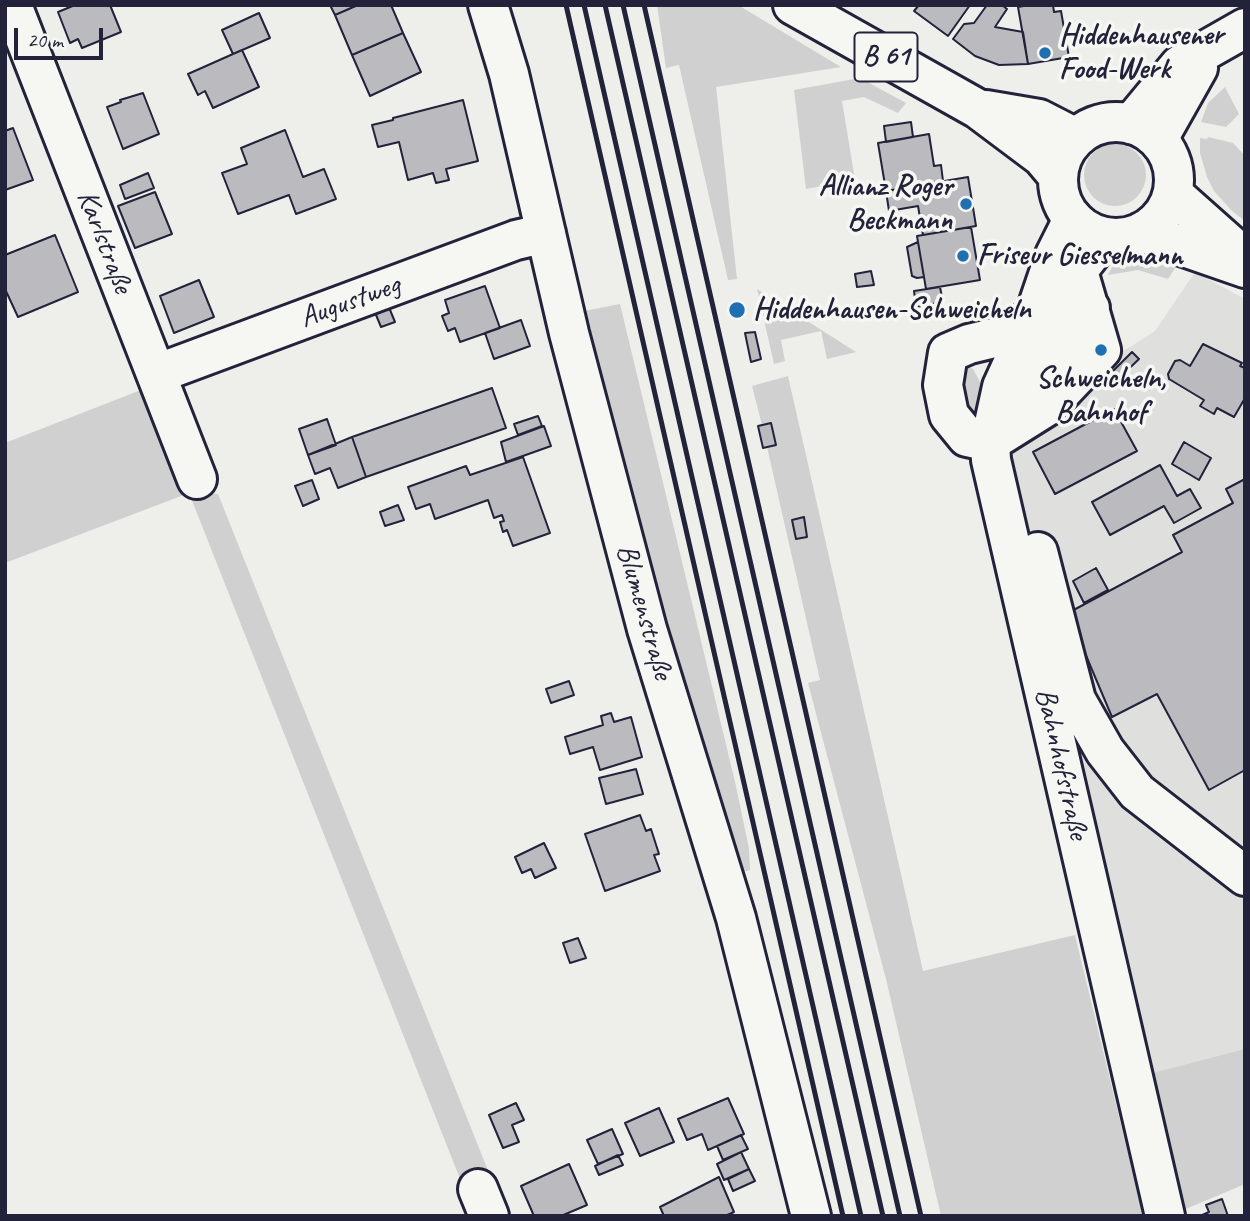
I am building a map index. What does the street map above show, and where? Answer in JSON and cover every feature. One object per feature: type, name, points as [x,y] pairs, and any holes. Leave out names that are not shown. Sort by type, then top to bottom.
[{"type":"street","name":"Karlstraße","points":[[12,5],[197,479]]},
{"type":"street","name":"Blumenstraße","points":[[488,5],[509,74],[569,333],[647,629],[736,918],[811,1216]]},
{"type":"street","name":"B 61","points":[[793,5],[978,109],[1042,156],[1058,176]]},
{"type":"street","points":[[1145,132],[1234,40]]},
{"type":"street","name":"B 61","points":[[978,109],[1038,119],[1076,138]]},
{"type":"street","points":[[1106,229],[1161,216],[1173,194],[1175,180],[1173,166],[1145,132],[1102,124],[1088,129],[1076,138],[1064,155],[1058,176],[1061,198],[1106,229],[1245,268]]},
{"type":"street","points":[[1173,194],[1245,258]]},
{"type":"street","name":"Bahnhofstraße","points":[[1034,317],[1078,271],[1106,229]]},
{"type":"street","name":"Bahnhofstraße","points":[[1106,229],[1055,255],[1034,317],[1002,387],[990,442],[991,460],[1165,1216]]},
{"type":"street","name":"Augustweg","points":[[156,374],[516,240],[546,233]]},
{"type":"street","points":[[1034,317],[1002,336],[969,344],[948,353],[943,385],[949,415],[967,437],[990,442],[1083,316],[1078,271]]},
{"type":"street","points":[[1009,541],[1023,540],[1038,552],[1076,700],[1105,751],[1137,792],[1245,876]]},
{"type":"street","points":[[1060,762],[1105,751]]},
{"type":"shaded area","points":[[657,5],[738,5],[841,67],[716,87],[737,279],[728,280],[679,65],[666,68]]},
{"type":"shaded area","points":[[860,78],[906,103],[898,113],[864,97],[842,101],[855,180],[806,189],[794,90]]},
{"type":"shaded area","points":[[1225,87],[1239,114],[1226,127],[1201,122],[1208,103]]},
{"type":"shaded area","points":[[1208,137],[1233,143],[1245,156],[1245,221],[1214,191],[1207,177],[1200,153],[1200,138]]},
{"type":"shaded area","points":[[1115,144],[1127,146],[1137,153],[1144,163],[1144,187],[1137,197],[1127,204],[1115,206],[1103,204],[1093,197],[1086,187],[1084,175],[1086,163],[1093,153],[1103,146]]},
{"type":"shaded area","points":[[1146,249],[1179,262],[1168,279],[1138,270],[1108,275],[1117,258],[1131,257]]},
{"type":"shaded area","points":[[1195,272],[1245,299],[1245,1184],[1183,1210],[998,459],[1065,419],[1122,352],[1155,331]]},
{"type":"shaded area","points":[[757,289],[856,352],[827,359],[821,331],[781,340],[785,361],[774,364]]},
{"type":"shaded area","points":[[620,304],[749,849],[750,870],[735,874],[665,651],[584,311]]},
{"type":"shaded area","points":[[965,365],[973,369],[980,382],[981,396],[972,417],[965,414],[959,370]]},
{"type":"shaded area","points":[[788,376],[923,971],[1075,935],[1143,1216],[941,1216],[886,979],[808,683],[820,680],[767,447],[776,445],[771,423],[762,425],[752,386]]},
{"type":"shaded area","points":[[146,388],[189,492],[218,494],[495,1188],[468,1199],[189,493],[5,563],[5,443]]},
{"type":"shaded area","points":[[1245,1049],[1245,1184],[1183,1210],[1149,1074]]},
{"type":"building","points":[[75,5],[110,5],[121,32],[82,48],[78,39],[70,43],[58,12]]},
{"type":"building","points":[[330,5],[358,5],[335,15]]},
{"type":"building","points":[[358,5],[391,5],[403,33],[352,55],[335,15]]},
{"type":"building","points":[[919,5],[970,5],[948,36],[914,11]]},
{"type":"building","points":[[987,5],[1002,5],[1007,9],[995,27],[1023,32],[1028,64],[999,65],[975,56],[953,39],[964,24],[974,23]]},
{"type":"building","points":[[1053,5],[1054,12],[1061,11],[1069,57],[1028,64],[1018,7]]},
{"type":"building","points":[[259,13],[270,38],[233,54],[222,30]]},
{"type":"building","points":[[403,33],[421,72],[370,96],[352,55]]},
{"type":"building","points":[[242,50],[259,87],[213,108],[205,91],[198,95],[188,74]]},
{"type":"building","points":[[143,93],[159,134],[123,149],[107,107]]},
{"type":"building","points":[[463,100],[478,161],[446,169],[449,180],[436,183],[433,173],[408,180],[399,142],[378,147],[372,125]]},
{"type":"building","points":[[911,122],[913,137],[886,142],[884,126]]},
{"type":"building","points":[[13,128],[33,180],[5,190],[5,131]]},
{"type":"building","points":[[285,130],[303,177],[324,169],[336,199],[296,214],[289,195],[238,214],[222,173],[247,164],[241,148]]},
{"type":"building","points":[[929,134],[934,166],[941,165],[943,181],[886,191],[878,143]]},
{"type":"building","points":[[148,173],[154,188],[125,199],[120,185]]},
{"type":"building","points":[[968,177],[976,226],[923,235],[918,206],[889,211],[886,191]]},
{"type":"building","points":[[155,192],[172,234],[135,248],[118,206]]},
{"type":"building","points":[[971,227],[980,280],[926,289],[917,236]]},
{"type":"building","points":[[55,235],[78,292],[18,317],[5,289],[5,255]]},
{"type":"building","points":[[918,242],[924,277],[917,278],[912,276],[907,247]]},
{"type":"building","points":[[871,271],[874,285],[857,287],[855,274]]},
{"type":"building","points":[[199,280],[214,317],[174,333],[160,296]]},
{"type":"building","points":[[485,286],[500,328],[460,342],[455,328],[448,331],[442,316],[449,313],[445,300]]},
{"type":"building","points":[[940,287],[943,302],[916,307],[914,291]]},
{"type":"building","points":[[388,305],[395,322],[381,327],[374,310]]},
{"type":"building","points":[[521,320],[530,346],[494,359],[485,333]]},
{"type":"building","points":[[755,332],[761,359],[751,362],[745,333]]},
{"type":"building","points":[[1203,344],[1242,363],[1240,366],[1245,368],[1245,398],[1234,417],[1217,408],[1214,414],[1200,406],[1204,400],[1169,379],[1168,374],[1175,361],[1180,360],[1190,366]]},
{"type":"building","points":[[1132,352],[1139,359],[1111,386],[1104,380]]},
{"type":"building","points":[[492,388],[506,428],[366,477],[352,437]]},
{"type":"building","points":[[1114,409],[1137,451],[1055,494],[1033,452]]},
{"type":"building","points":[[538,416],[542,426],[518,435],[514,424]]},
{"type":"building","points":[[327,419],[336,445],[308,455],[299,429]]},
{"type":"building","points":[[771,423],[776,445],[763,448],[758,426]]},
{"type":"building","points":[[544,426],[551,446],[506,462],[501,442]]},
{"type":"building","points":[[352,437],[366,477],[338,488],[330,468],[315,474],[308,455]]},
{"type":"building","points":[[1184,442],[1211,458],[1199,480],[1172,464]]},
{"type":"building","points":[[523,457],[550,533],[513,546],[507,530],[503,532],[500,522],[504,521],[502,515],[494,518],[488,500],[435,519],[430,504],[416,509],[408,487],[466,466],[470,475]]},
{"type":"building","points":[[1160,465],[1177,496],[1190,489],[1201,508],[1174,523],[1164,506],[1110,535],[1092,502]]},
{"type":"building","points":[[1245,479],[1245,770],[1209,790],[1157,694],[1112,717],[1068,613],[1182,552],[1173,535],[1233,503],[1226,489]]},
{"type":"building","points":[[312,480],[319,499],[303,506],[295,486]]},
{"type":"building","points":[[398,505],[404,520],[385,526],[380,512]]},
{"type":"building","points":[[804,517],[807,537],[796,539],[792,520]]},
{"type":"building","points":[[1096,568],[1108,590],[1084,603],[1073,581]]},
{"type":"building","points":[[569,681],[574,695],[551,703],[546,689]]},
{"type":"building","points":[[611,713],[614,722],[631,717],[642,757],[600,770],[593,747],[570,754],[565,737],[603,725],[601,716]]},
{"type":"building","points":[[636,769],[643,794],[606,804],[599,778]]},
{"type":"building","points":[[640,815],[646,831],[651,829],[659,854],[654,855],[660,871],[605,891],[585,834]]},
{"type":"building","points":[[544,843],[556,868],[535,878],[531,869],[522,873],[515,857]]},
{"type":"building","points":[[578,938],[586,958],[570,963],[563,943]]},
{"type":"building","points":[[728,1098],[744,1134],[708,1150],[702,1134],[687,1140],[678,1119]]},
{"type":"building","points":[[516,1103],[524,1120],[512,1125],[519,1142],[503,1148],[489,1115]]},
{"type":"building","points":[[659,1108],[674,1142],[640,1156],[625,1123]]},
{"type":"building","points":[[612,1129],[623,1154],[598,1164],[587,1140]]},
{"type":"building","points":[[741,1135],[748,1149],[723,1160],[717,1146]]},
{"type":"building","points":[[741,1152],[749,1169],[724,1180],[717,1164]]},
{"type":"building","points":[[618,1155],[623,1165],[599,1175],[595,1166]]},
{"type":"building","points":[[569,1164],[587,1205],[561,1216],[534,1216],[521,1186]]},
{"type":"building","points":[[749,1169],[755,1181],[733,1191],[728,1179]]},
{"type":"building","points":[[719,1177],[734,1212],[725,1216],[664,1216],[660,1207]]},
{"type":"building","points":[[1222,1199],[1228,1216],[1200,1216],[1209,1212],[1206,1205]]},
{"type":"railway","points":[[566,5],[843,1216]]},
{"type":"railway","points":[[584,5],[861,1216]]},
{"type":"railway","points":[[605,5],[883,1216]]},
{"type":"railway","points":[[623,5],[900,1216]]},
{"type":"railway","points":[[644,5],[921,1216]]},
{"type":"place","name":"Hiddenhausener Food-Werk","points":[[1045,53]]},
{"type":"place","name":"Allianz Roger Beckmann","points":[[966,204]]},
{"type":"place","name":"Friseur Giesselmann","points":[[963,256]]},
{"type":"place","name":"Hiddenhausen-Schweicheln","points":[[737,310]]},
{"type":"place","name":"Schweicheln, Bahnhof","points":[[1101,350]]}]
